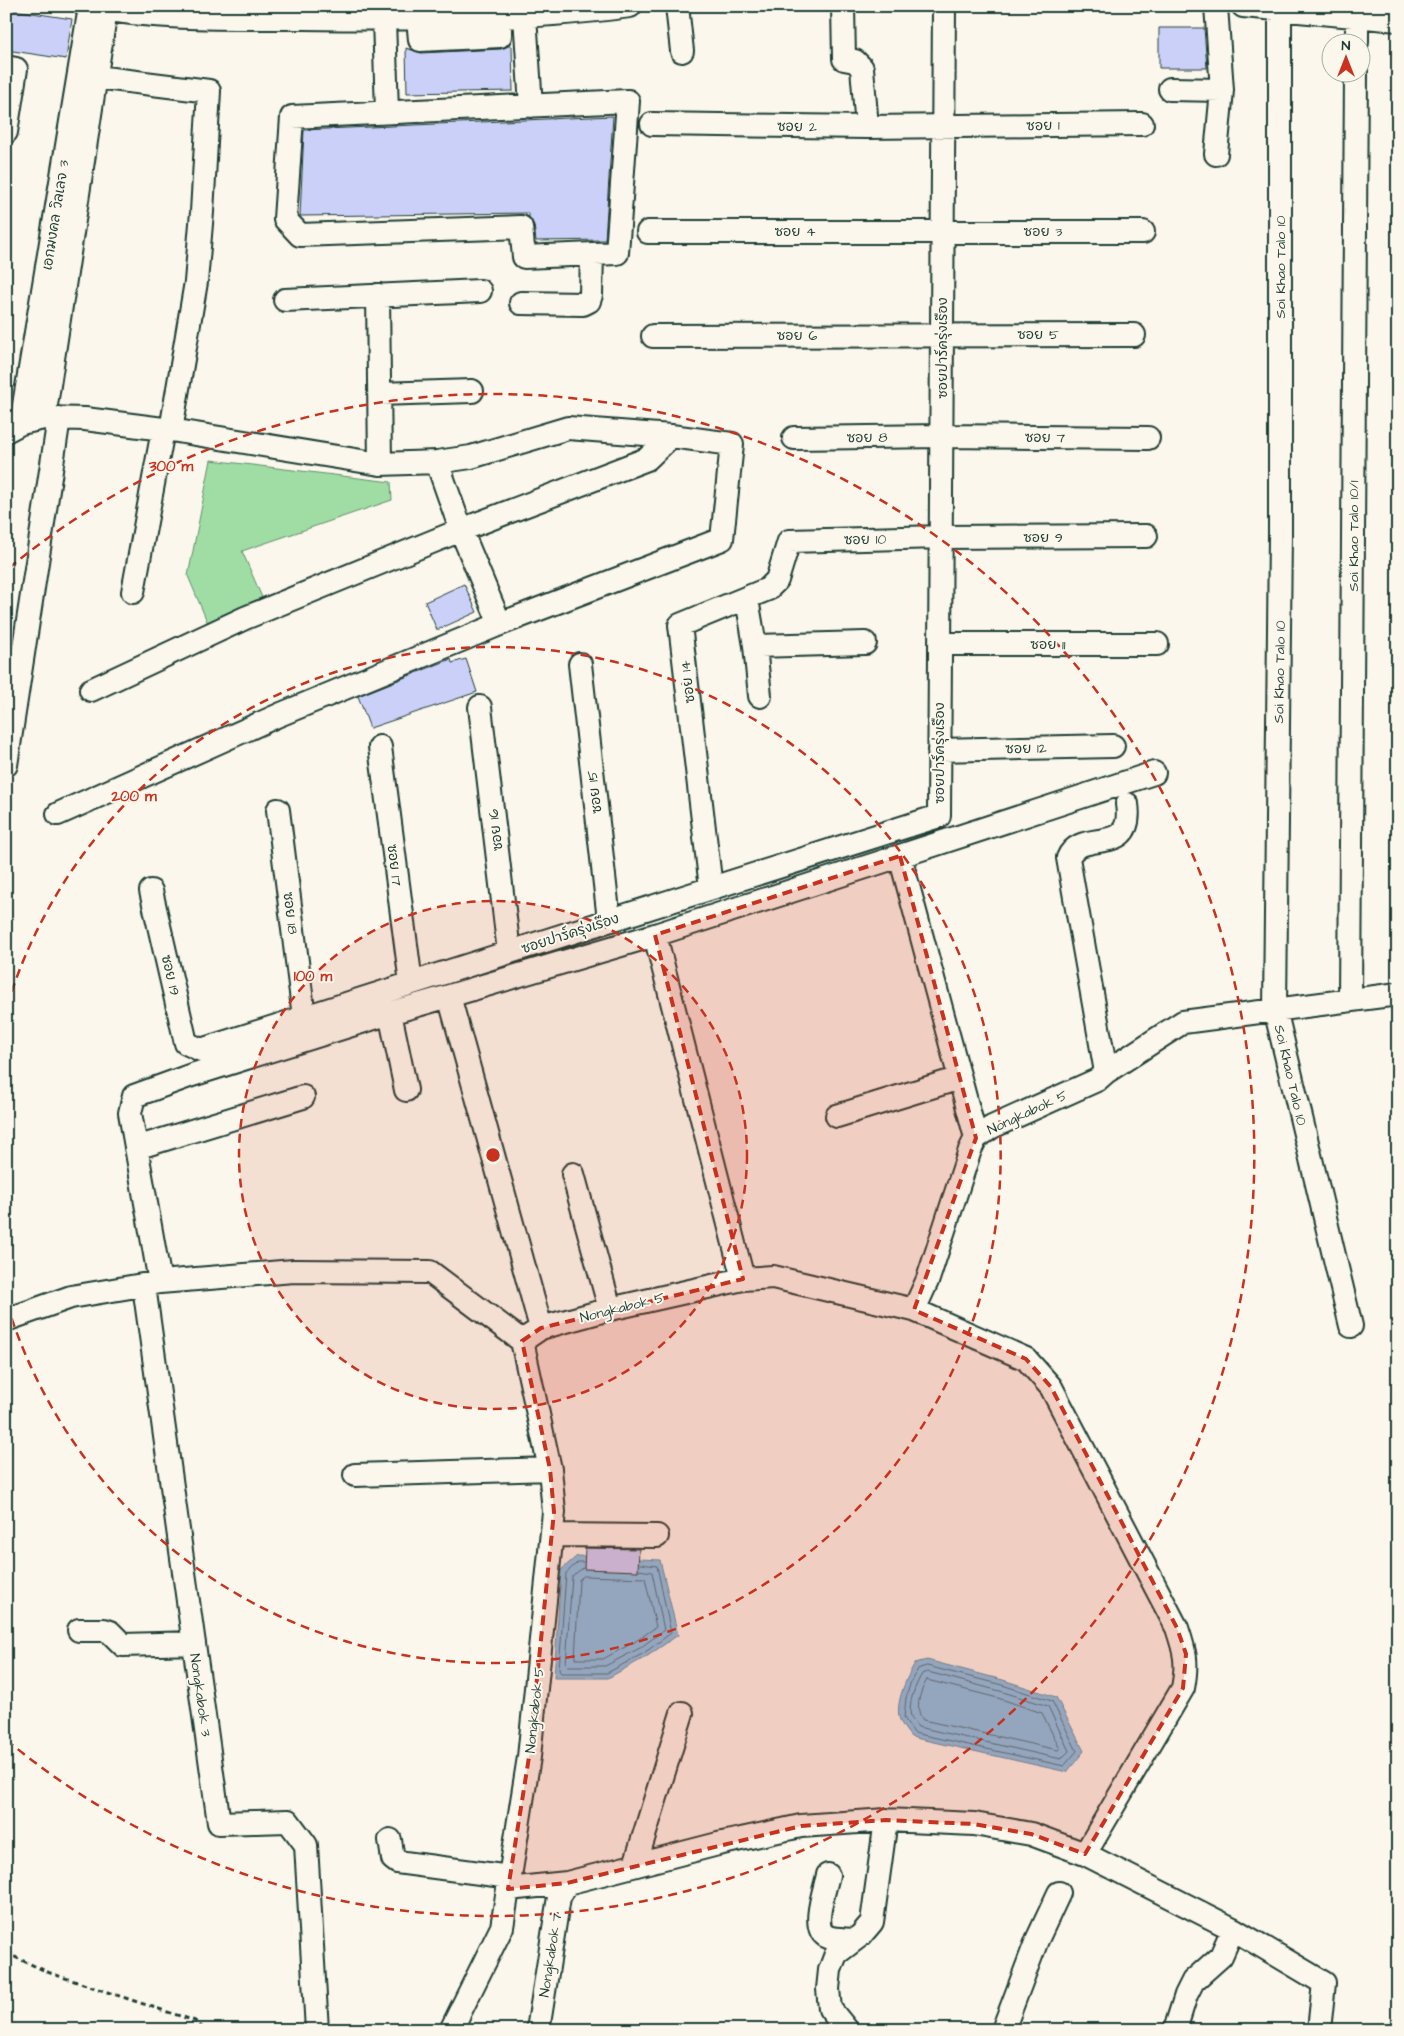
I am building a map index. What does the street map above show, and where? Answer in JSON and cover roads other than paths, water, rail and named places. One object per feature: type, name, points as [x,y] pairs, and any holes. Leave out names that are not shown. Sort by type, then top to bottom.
[{"type":"street","points":[[677,6],[682,51]]},
{"type":"street","points":[[843,6],[844,59],[856,62],[862,68],[867,127]]},
{"type":"street","name":"ซอยปาร์ครุ่งเรือง","points":[[201,1050],[939,816],[944,6]]},
{"type":"street","points":[[1216,6],[1222,90],[1216,154]]},
{"type":"street","points":[[1243,6],[1280,10],[1307,9],[1378,14]]},
{"type":"street","points":[[94,8],[247,12],[384,19],[418,18],[450,12],[526,16],[618,7]]},
{"type":"street","name":"เอกมงคล วิลเลจ 3","points":[[6,765],[96,77],[94,8]]},
{"type":"street","name":"เอกมงคล วิลเลจ 3","points":[[14,427],[94,8]]},
{"type":"street","name":"Soi Khao Talo 10","points":[[1280,10],[1280,535],[1275,1009],[1351,1326]]},
{"type":"street","points":[[1364,32],[1378,14]]},
{"type":"street","points":[[418,18],[420,40],[500,36],[500,16]]},
{"type":"street","points":[[526,16],[531,106]]},
{"type":"street","points":[[384,19],[387,112]]},
{"type":"street","points":[[6,67],[16,69],[6,132]]},
{"type":"street","points":[[96,77],[209,91],[196,282],[133,592]]},
{"type":"street","name":"Soi Khao Talo 10/1","points":[[1350,1000],[1356,82]]},
{"type":"street","points":[[1170,89],[1222,90]]},
{"type":"street","points":[[628,101],[617,253],[524,257],[521,227],[300,235],[285,219],[292,116],[387,112],[628,101]]},
{"type":"street","name":"ซอย 2","points":[[652,124],[867,127],[943,126]]},
{"type":"street","name":"ซอย 1","points":[[943,126],[1142,124]]},
{"type":"street","name":"ซอย 4","points":[[648,232],[942,230]]},
{"type":"street","name":"ซอย 3","points":[[942,230],[1143,232]]},
{"type":"street","points":[[520,303],[583,304],[589,301],[591,295],[592,254]]},
{"type":"street","points":[[285,300],[480,291]]},
{"type":"street","points":[[378,295],[380,464]]},
{"type":"street","name":"ซอย 5","points":[[942,334],[1134,335]]},
{"type":"street","name":"ซอย 6","points":[[653,336],[942,334]]},
{"type":"street","points":[[379,394],[472,391]]},
{"type":"street","points":[[14,427],[52,418],[85,419],[380,464],[437,462],[472,457],[568,428],[671,436],[732,444],[722,539],[500,624],[279,715],[58,814]]},
{"type":"street","points":[[90,690],[245,618],[461,530],[647,459],[671,436]]},
{"type":"street","name":"ซอย 8","points":[[794,438],[941,436]]},
{"type":"street","name":"ซอย 7","points":[[941,436],[1148,438]]},
{"type":"street","points":[[437,462],[461,530],[500,624]]},
{"type":"street","name":"ซอย 9","points":[[940,537],[1146,536]]},
{"type":"street","name":"ซอย 10","points":[[789,540],[940,537]]},
{"type":"street","name":"ซอย 14","points":[[711,888],[680,625],[768,589],[777,580],[789,540]]},
{"type":"street","points":[[747,599],[755,646],[760,696]]},
{"type":"street","points":[[755,646],[865,643]]},
{"type":"street","name":"ซอย 11","points":[[940,644],[1157,644]]},
{"type":"street","name":"ซอย 15","points":[[580,664],[609,920]]},
{"type":"street","name":"ซอย 16","points":[[480,707],[510,952]]},
{"type":"street","name":"ซอย 12","points":[[939,750],[1113,746]]},
{"type":"street","name":"ซอย 17","points":[[380,747],[411,983]]},
{"type":"street","points":[[406,1090],[390,1013],[655,934],[1154,773]]},
{"type":"street","points":[[1106,1072],[1068,858],[1071,851],[1080,846],[1119,835],[1126,828],[1128,815],[1126,804]]},
{"type":"street","name":"ซอย 18","points":[[278,810],[304,1017]]},
{"type":"street","points":[[900,856],[976,1138]]},
{"type":"street","name":"ซอย 19","points":[[151,891],[186,1044],[201,1050]]},
{"type":"street","points":[[655,934],[743,1279]]},
{"type":"street","name":"Nongkabok 5","points":[[451,2030],[502,1927],[529,1757],[552,1535],[554,1512],[550,1469],[522,1341],[542,1328],[610,1309],[743,1279],[773,1276],[914,1310],[928,1279],[970,1150],[976,1138],[992,1127],[1097,1080],[1106,1072],[1183,1022],[1398,994]]},
{"type":"street","points":[[449,996],[542,1328]]},
{"type":"street","name":"Nongkabok 3","points":[[317,2030],[306,1845],[288,1821],[219,1823],[194,1643],[136,1148],[130,1113],[134,1096],[192,1075],[390,1013]]},
{"type":"street","points":[[837,1116],[960,1078]]},
{"type":"street","points":[[136,1148],[303,1097]]},
{"type":"street","points":[[573,1174],[610,1309]]},
{"type":"street","points":[[6,1320],[71,1297],[152,1284],[294,1271],[430,1272],[522,1341]]},
{"type":"street","points":[[914,1310],[1026,1359],[1051,1387],[1177,1628],[1186,1654],[1186,1672],[1183,1688],[1085,1854]]},
{"type":"street","points":[[355,1475],[550,1469]]},
{"type":"street","points":[[552,1535],[657,1536]]},
{"type":"street","points":[[79,1630],[104,1630],[110,1632],[123,1645],[130,1646],[194,1643]]},
{"type":"street","points":[[635,1865],[682,1713]]},
{"type":"street","points":[[847,2030],[830,2009],[828,1990],[830,1970],[836,1954],[872,1922],[886,1820]]},
{"type":"street","points":[[390,1840],[393,1859],[397,1862],[509,1883],[567,1883],[718,1844],[801,1826],[886,1820],[974,1824],[1031,1834],[1085,1854],[1233,1928],[1324,1983],[1319,2030]]},
{"type":"street","points":[[828,1875],[818,1922],[820,1930],[827,1936],[854,1940]]},
{"type":"street","name":"Nongkabok 7","points":[[538,2030],[559,1897],[567,1883]]},
{"type":"street","points":[[1003,2030],[1037,1940],[1059,1893]]},
{"type":"street","points":[[1175,2030],[1186,1994],[1193,1981],[1221,1956],[1233,1928]]},
{"type":"water","points":[[577,1556],[660,1560],[678,1635],[646,1657],[608,1678],[554,1678],[561,1570]]},
{"type":"water","points":[[927,1660],[1003,1680],[1056,1697],[1084,1751],[1067,1772],[911,1737],[900,1720],[900,1699],[908,1675],[915,1663]]}]
